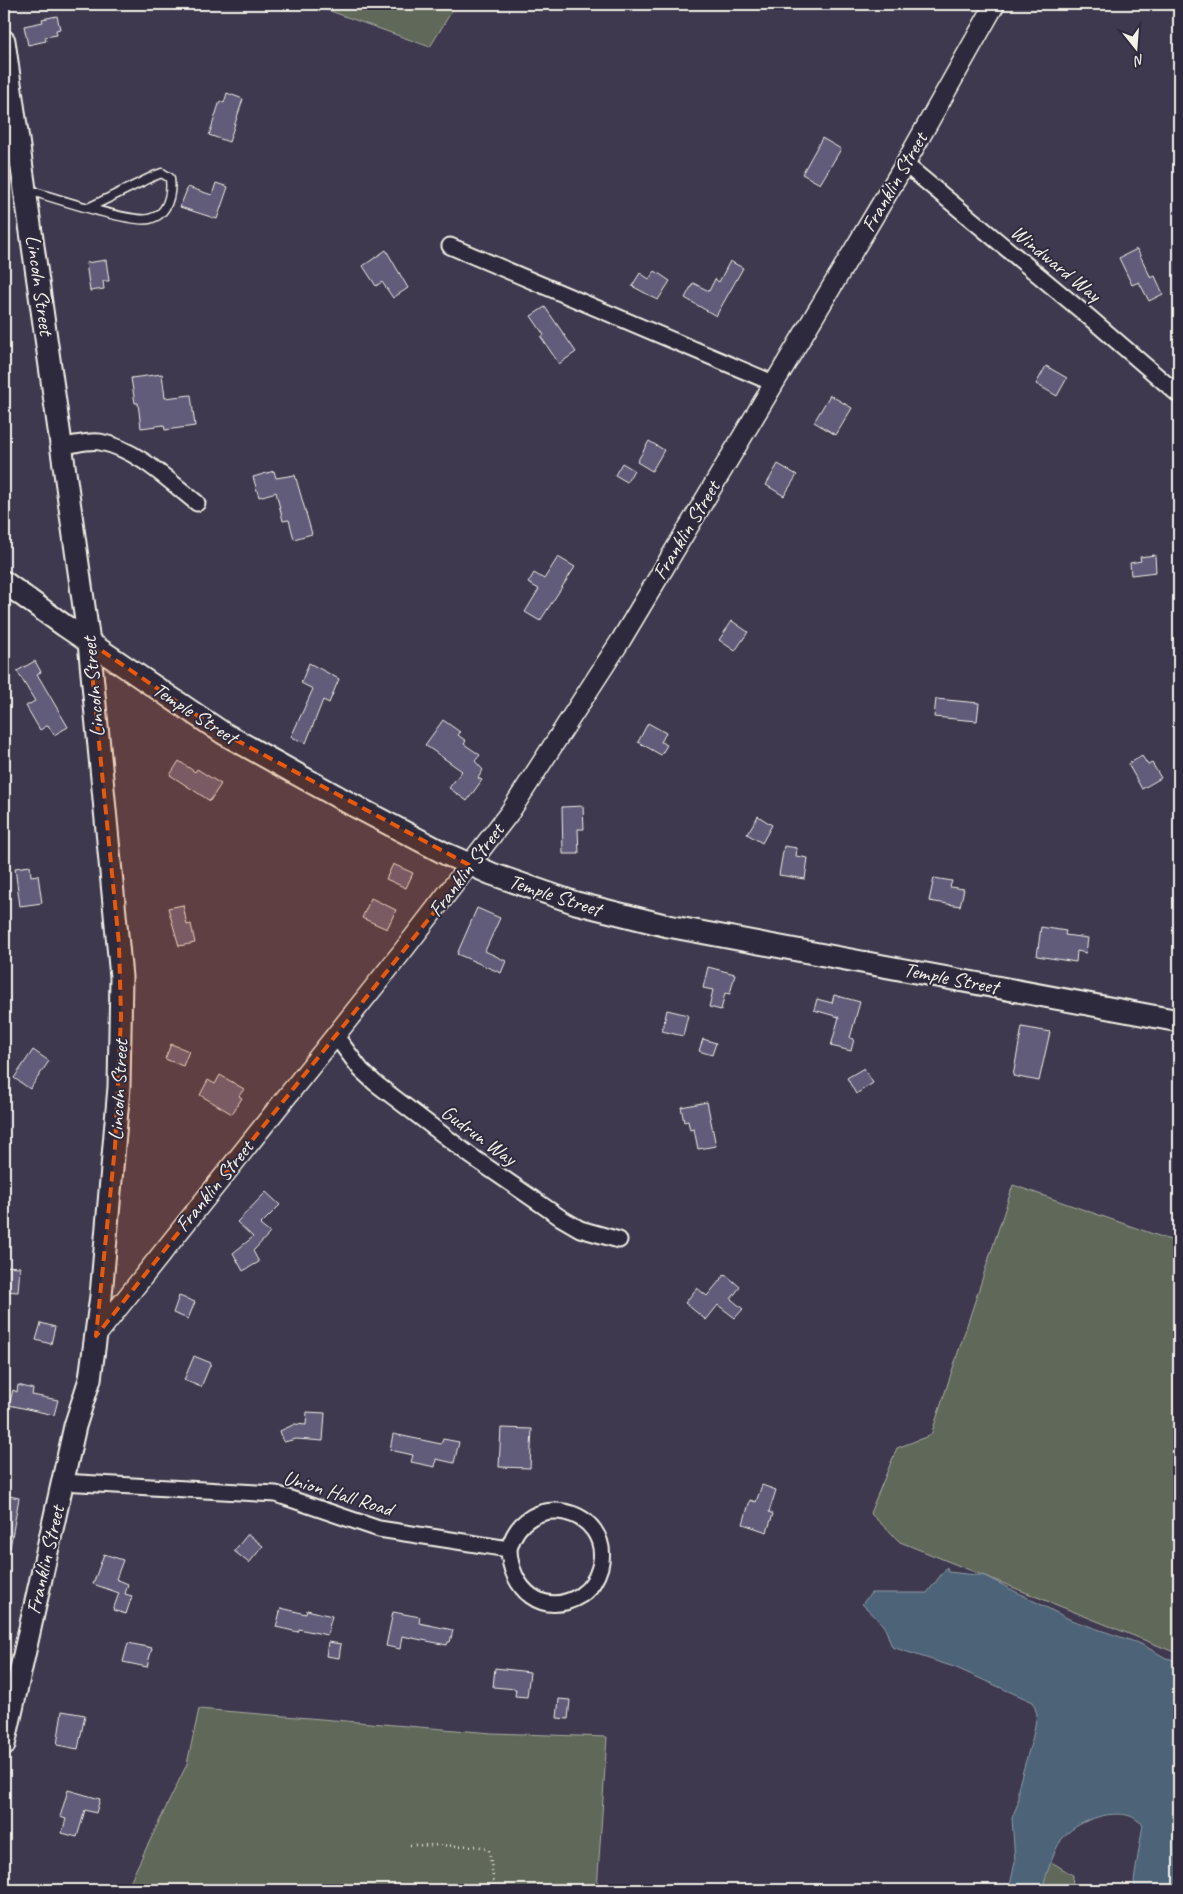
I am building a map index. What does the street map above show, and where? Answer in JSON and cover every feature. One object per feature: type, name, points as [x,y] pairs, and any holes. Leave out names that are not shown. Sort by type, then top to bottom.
[{"type":"main road","name":"Lincoln Street","points":[[4,41],[89,642],[119,944],[121,1003],[115,1147],[96,1336]]},
{"type":"main road","name":"Temple Street","points":[[4,582],[223,733],[315,785],[470,866],[547,894],[635,919],[1179,1021]]},
{"type":"main road","name":"Franklin Street","points":[[4,1745],[74,1426],[90,1379],[96,1336]]},
{"type":"street","name":"Franklin Street","points":[[96,1336],[470,866],[510,812],[621,640],[773,383],[906,164],[995,4]]},
{"type":"street","name":"Windward Way","points":[[906,164],[1179,395]]},
{"type":"street","points":[[450,246],[773,383]]},
{"type":"street","points":[[62,446],[99,441],[124,450],[150,466],[198,504]]},
{"type":"street","name":"Gudrun Way","points":[[335,1035],[361,1070],[375,1083],[471,1156],[560,1218],[580,1229],[618,1240]]},
{"type":"street","name":"Union Hall Road","points":[[62,1482],[276,1494],[379,1529],[509,1549]]},
{"type":"street","points":[[561,1511],[576,1515],[592,1529],[601,1548],[602,1560],[596,1578],[582,1594],[564,1601],[545,1602],[524,1591],[514,1579],[509,1565],[509,1549],[514,1536],[524,1522],[541,1512],[561,1511]]},
{"type":"lane","points":[[26,190],[90,207],[139,219],[150,219],[163,211],[170,196],[170,178],[162,173],[90,207]]},
{"type":"path","points":[[410,1845],[478,1846],[489,1850],[495,1890]]},
{"type":"highlighted area","points":[[89,642],[223,733],[471,866],[96,1336],[115,1147],[121,1017],[119,944]]},
{"type":"green space","points":[[311,4],[456,4],[430,47]]},
{"type":"green space","points":[[1013,1185],[1179,1243],[1179,1654],[900,1542],[870,1513],[897,1448],[931,1435]]},
{"type":"green space","points":[[199,1709],[492,1733],[607,1737],[597,1890],[126,1890],[187,1764]]},
{"type":"green space","points":[[1048,1860],[1073,1875],[1072,1890],[1027,1890]]},
{"type":"water","points":[[947,1567],[948,1572],[985,1576],[1071,1620],[1141,1644],[1166,1658],[1179,1661],[1179,1890],[1136,1890],[1134,1881],[1143,1824],[1130,1816],[1112,1814],[1084,1822],[1075,1827],[1062,1839],[1053,1857],[1042,1890],[1009,1890],[1015,1862],[1012,1818],[1018,1803],[1018,1788],[1033,1736],[1037,1714],[1033,1702],[954,1667],[892,1647],[884,1625],[862,1604],[871,1593],[927,1593]]},
{"type":"building","points":[[57,16],[60,29],[56,30],[57,35],[45,37],[46,41],[28,45],[24,26],[43,22],[42,19]]},
{"type":"building","points":[[227,93],[243,99],[229,142],[209,135],[220,101],[224,103]]},
{"type":"building","points":[[822,138],[841,149],[820,184],[802,174]]},
{"type":"building","points":[[216,183],[228,187],[217,219],[180,207],[188,187],[212,195]]},
{"type":"building","points":[[1137,249],[1151,278],[1155,276],[1163,294],[1149,301],[1139,282],[1132,285],[1119,258]]},
{"type":"building","points":[[386,250],[408,288],[393,298],[382,282],[376,286],[363,266]]},
{"type":"building","points":[[106,260],[109,281],[103,281],[104,289],[90,291],[86,263]]},
{"type":"building","points":[[730,261],[743,268],[716,316],[685,298],[693,283],[709,291],[715,279],[719,282]]},
{"type":"building","points":[[655,271],[670,281],[658,300],[632,286],[640,273],[649,279]]},
{"type":"building","points":[[545,307],[576,352],[559,364],[541,337],[544,335],[531,316]]},
{"type":"building","points":[[1046,366],[1067,378],[1057,396],[1036,384]]},
{"type":"building","points":[[162,374],[165,398],[191,395],[195,426],[165,430],[164,425],[141,428],[138,403],[135,403],[131,378]]},
{"type":"building","points":[[830,395],[852,408],[836,435],[814,422]]},
{"type":"building","points":[[649,441],[664,450],[652,471],[637,462]]},
{"type":"building","points":[[622,463],[634,470],[627,482],[615,475]]},
{"type":"building","points":[[778,464],[797,475],[784,496],[766,485]]},
{"type":"building","points":[[274,471],[276,478],[295,475],[312,534],[294,539],[289,520],[283,521],[276,492],[259,497],[253,477]]},
{"type":"building","points":[[1155,555],[1156,572],[1131,575],[1130,563],[1141,561],[1140,557]]},
{"type":"building","points":[[558,557],[575,567],[540,621],[525,612],[539,589],[528,583],[534,573],[544,579]]},
{"type":"building","points":[[732,621],[748,632],[735,651],[719,640]]},
{"type":"building","points":[[35,661],[41,672],[37,674],[68,727],[54,735],[48,725],[40,730],[26,706],[35,701],[17,671]]},
{"type":"building","points":[[309,663],[339,679],[329,703],[323,700],[306,743],[291,737],[313,689],[301,683]]},
{"type":"building","points":[[936,699],[979,703],[977,721],[934,717]]},
{"type":"building","points":[[443,720],[460,732],[458,735],[466,741],[464,744],[480,755],[475,761],[483,770],[478,778],[482,780],[467,801],[449,788],[462,771],[425,745]]},
{"type":"building","points":[[648,723],[666,733],[661,742],[667,745],[661,755],[638,742]]},
{"type":"building","points":[[1142,756],[1148,765],[1152,763],[1161,778],[1142,789],[1128,764]]},
{"type":"building","points":[[179,761],[195,772],[197,769],[221,784],[210,801],[170,775]]},
{"type":"building","points":[[583,806],[584,829],[578,829],[579,854],[563,854],[562,807]]},
{"type":"building","points":[[758,816],[772,825],[762,843],[747,834]]},
{"type":"building","points":[[784,846],[797,848],[796,856],[808,858],[805,879],[779,875]]},
{"type":"building","points":[[393,864],[413,873],[406,888],[386,879]]},
{"type":"building","points":[[30,866],[31,876],[38,875],[42,903],[20,906],[15,868]]},
{"type":"building","points":[[934,878],[952,881],[950,887],[964,889],[960,906],[929,901]]},
{"type":"building","points":[[371,898],[396,910],[387,929],[362,918]]},
{"type":"building","points":[[183,905],[187,925],[191,924],[195,943],[179,946],[168,908]]},
{"type":"building","points":[[477,908],[500,918],[485,951],[506,961],[501,973],[457,954]]},
{"type":"building","points":[[1041,927],[1066,931],[1065,935],[1088,938],[1086,953],[1077,951],[1076,962],[1037,956]]},
{"type":"building","points":[[708,967],[735,974],[730,994],[725,993],[721,1010],[709,1007],[713,990],[703,988]]},
{"type":"building","points":[[834,995],[860,1002],[850,1038],[854,1039],[851,1051],[831,1046],[839,1017],[814,1010],[817,999],[832,1003]]},
{"type":"building","points":[[667,1010],[688,1015],[683,1036],[662,1031]]},
{"type":"building","points":[[1022,1027],[1050,1032],[1039,1081],[1013,1076]]},
{"type":"building","points":[[703,1039],[716,1043],[712,1055],[699,1051]]},
{"type":"building","points":[[171,1044],[189,1051],[183,1066],[165,1059]]},
{"type":"building","points":[[33,1050],[49,1061],[30,1089],[14,1078]]},
{"type":"building","points":[[864,1068],[873,1083],[856,1094],[847,1078]]},
{"type":"building","points":[[220,1075],[244,1089],[239,1096],[242,1098],[232,1114],[200,1095],[208,1080],[215,1084]]},
{"type":"building","points":[[707,1102],[716,1146],[698,1149],[694,1129],[690,1130],[688,1121],[684,1122],[681,1107]]},
{"type":"building","points":[[266,1192],[280,1205],[260,1225],[270,1233],[253,1251],[259,1262],[243,1271],[233,1253],[253,1237],[237,1222]]},
{"type":"building","points":[[4,1266],[20,1267],[18,1292],[4,1291]]},
{"type":"building","points":[[725,1274],[740,1287],[731,1299],[743,1309],[735,1318],[718,1305],[706,1320],[685,1303],[697,1288],[707,1296]]},
{"type":"building","points":[[179,1296],[195,1302],[188,1319],[173,1313]]},
{"type":"building","points":[[41,1323],[55,1327],[51,1344],[36,1340]]},
{"type":"building","points":[[194,1356],[211,1363],[201,1387],[184,1380]]},
{"type":"building","points":[[18,1385],[33,1389],[32,1395],[58,1400],[54,1415],[9,1405],[13,1390],[17,1392]]},
{"type":"building","points":[[307,1412],[325,1413],[323,1441],[296,1439],[284,1442],[280,1431],[295,1424],[306,1425]]},
{"type":"building","points":[[501,1428],[532,1429],[530,1468],[499,1467]]},
{"type":"building","points":[[393,1434],[441,1444],[443,1439],[459,1442],[454,1463],[436,1459],[435,1467],[411,1462],[413,1455],[390,1450]]},
{"type":"building","points":[[762,1485],[776,1490],[769,1512],[773,1514],[767,1532],[743,1524],[750,1500],[756,1502]]},
{"type":"building","points":[[4,1495],[19,1498],[10,1548],[4,1547]]},
{"type":"building","points":[[248,1534],[263,1546],[249,1563],[234,1551]]},
{"type":"building","points":[[104,1554],[123,1560],[116,1579],[128,1584],[125,1594],[132,1596],[126,1614],[113,1610],[119,1593],[93,1584]]},
{"type":"building","points":[[281,1608],[306,1614],[307,1610],[332,1616],[327,1635],[299,1629],[298,1632],[276,1627]]},
{"type":"building","points":[[393,1612],[420,1617],[419,1623],[453,1630],[450,1642],[447,1645],[402,1636],[400,1649],[386,1646]]},
{"type":"building","points":[[328,1642],[341,1644],[339,1658],[326,1656]]},
{"type":"building","points":[[128,1643],[152,1648],[147,1667],[123,1662]]},
{"type":"building","points":[[495,1668],[530,1672],[527,1697],[515,1696],[516,1689],[493,1687]]},
{"type":"building","points":[[559,1699],[570,1700],[568,1719],[557,1718]]},
{"type":"building","points":[[62,1711],[85,1715],[78,1749],[57,1745]]},
{"type":"building","points":[[68,1790],[100,1799],[96,1813],[85,1810],[77,1837],[62,1833],[66,1819],[60,1817]]}]
